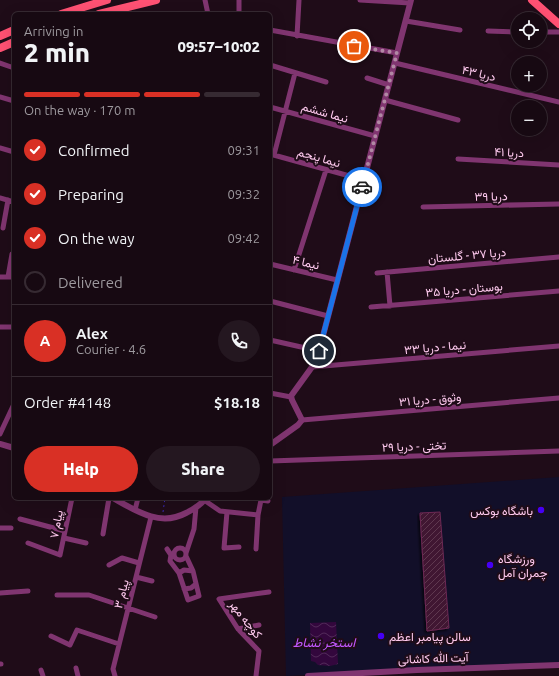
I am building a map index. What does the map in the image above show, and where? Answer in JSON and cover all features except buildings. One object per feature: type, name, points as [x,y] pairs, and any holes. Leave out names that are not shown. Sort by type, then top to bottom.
[{"type":"main road","points":[[67,12],[107,0]]},
{"type":"main road","points":[[107,12],[156,0]]},
{"type":"main road","points":[[532,0],[559,24]]},
{"type":"main road","points":[[0,36],[12,31]]},
{"type":"main road","points":[[0,48],[12,43]]},
{"type":"street","points":[[205,0],[208,12]]},
{"type":"street","points":[[239,0],[239,12]]},
{"type":"street","points":[[297,36],[299,0]]},
{"type":"street","points":[[291,397],[312,367],[319,351],[411,2],[360,0]]},
{"type":"street","points":[[406,21],[460,30]]},
{"type":"street","points":[[272,30],[397,53]]},
{"type":"street","points":[[488,31],[511,32]]},
{"type":"street","points":[[547,32],[559,32]]},
{"type":"street","points":[[0,63],[12,67]]},
{"type":"street","name":"دریا ۴۳","points":[[394,63],[559,102]]},
{"type":"street","points":[[272,66],[326,82]]},
{"type":"street","points":[[272,154],[295,73]]},
{"type":"street","points":[[367,78],[389,85]]},
{"type":"street","points":[[0,97],[12,101]]},
{"type":"street","points":[[385,100],[458,120]]},
{"type":"street","name":"نیما ششم","points":[[272,108],[375,136]]},
{"type":"street","points":[[0,148],[12,151]]},
{"type":"street","name":"نیما پنجم","points":[[272,154],[364,180]]},
{"type":"street","name":"دریا ۴۱","points":[[458,159],[559,165]]},
{"type":"street","points":[[294,270],[326,170]]},
{"type":"street","points":[[0,198],[12,201]]},
{"type":"street","points":[[3,228],[8,200]]},
{"type":"street","name":"دریا ۳۹","points":[[423,207],[559,204]]},
{"type":"street","points":[[8,277],[12,254]]},
{"type":"street","name":"دریا ۳۷ - گلستان","points":[[377,273],[559,257]]},
{"type":"street","name":"نیما ۴","points":[[272,264],[337,280]]},
{"type":"street","points":[[387,272],[390,306]]},
{"type":"street","points":[[0,278],[12,277]]},
{"type":"street","name":"بوستان - دریا ۳۵","points":[[371,307],[559,291]]},
{"type":"street","points":[[272,302],[328,316]]},
{"type":"street","points":[[0,327],[12,327]]},
{"type":"street","points":[[272,340],[319,351]]},
{"type":"street","name":"نیما - دریا ۳۳","points":[[312,367],[559,346]]},
{"type":"street","points":[[272,393],[291,397]]},
{"type":"street","points":[[272,443],[298,425],[302,420],[291,397]]},
{"type":"street","name":"وثوق - دریا ۳۱","points":[[302,420],[559,398]]},
{"type":"street","points":[[0,434],[12,408]]},
{"type":"street","points":[[0,444],[12,447]]},
{"type":"street","name":"تختی - دریا ۲۹","points":[[272,461],[559,451]]},
{"type":"street","name":"پیام ۷","points":[[28,543],[60,555],[72,500]]},
{"type":"street","points":[[103,534],[109,500]]},
{"type":"street","points":[[117,500],[151,517],[161,519],[177,517],[196,507],[203,500]]},
{"type":"street","points":[[135,510],[138,500]]},
{"type":"street","points":[[205,500],[220,511],[258,515]]},
{"type":"street","points":[[256,549],[258,515],[261,500],[268,501]]},
{"type":"street","points":[[167,549],[175,560],[180,561],[185,559],[194,529],[196,507]]},
{"type":"street","points":[[227,512],[224,548],[239,547]]},
{"type":"street","name":"پيام ۳","points":[[115,676],[113,669],[151,517]]},
{"type":"street","points":[[20,519],[66,531]]},
{"type":"street","points":[[0,528],[11,528]]},
{"type":"street","points":[[64,538],[86,543]]},
{"type":"street","points":[[179,548],[184,549],[186,554],[193,571],[199,596],[188,600],[179,573],[170,561],[175,550],[179,548]]},
{"type":"street","points":[[109,565],[122,558],[139,563]]},
{"type":"street","points":[[179,573],[184,570],[193,571]]},
{"type":"street","points":[[136,577],[152,581]]},
{"type":"street","points":[[184,589],[191,588],[196,584]]},
{"type":"street","points":[[0,593],[28,591]]},
{"type":"street","name":"کوچه مهر","points":[[256,676],[259,651],[238,629],[219,599],[269,592]]},
{"type":"street","points":[[57,595],[89,595],[155,617]]},
{"type":"street","points":[[238,629],[259,625]]},
{"type":"street","points":[[51,636],[70,645],[77,630],[119,644]]},
{"type":"street","name":"آیت الله کاشانی","points":[[308,676],[417,673],[559,665]]},
{"type":"street","points":[[76,668],[78,676]]},
{"type":"street","points":[[42,670],[43,676]]},
{"type":"path","points":[[161,519],[165,500]]},
{"type":"shaded area","points":[[559,477],[559,662],[286,676],[282,497]]},
{"type":"water","name":"استخر نشاط","points":[[336,622],[338,664],[330,666],[318,665],[311,661],[310,623]]},
{"type":"way so far","points":[[354,46],[397,53],[362,187]]},
{"type":"place","name":"باشگاه‌ بوکس","points":[[541,510]]},
{"type":"place","name":"ورزشگاه چمران آمل","points":[[490,565]]},
{"type":"place","name":"سالن پیامبر اعظم","points":[[381,636]]},
{"type":"route","points":[[319,351],[362,187]]}]
